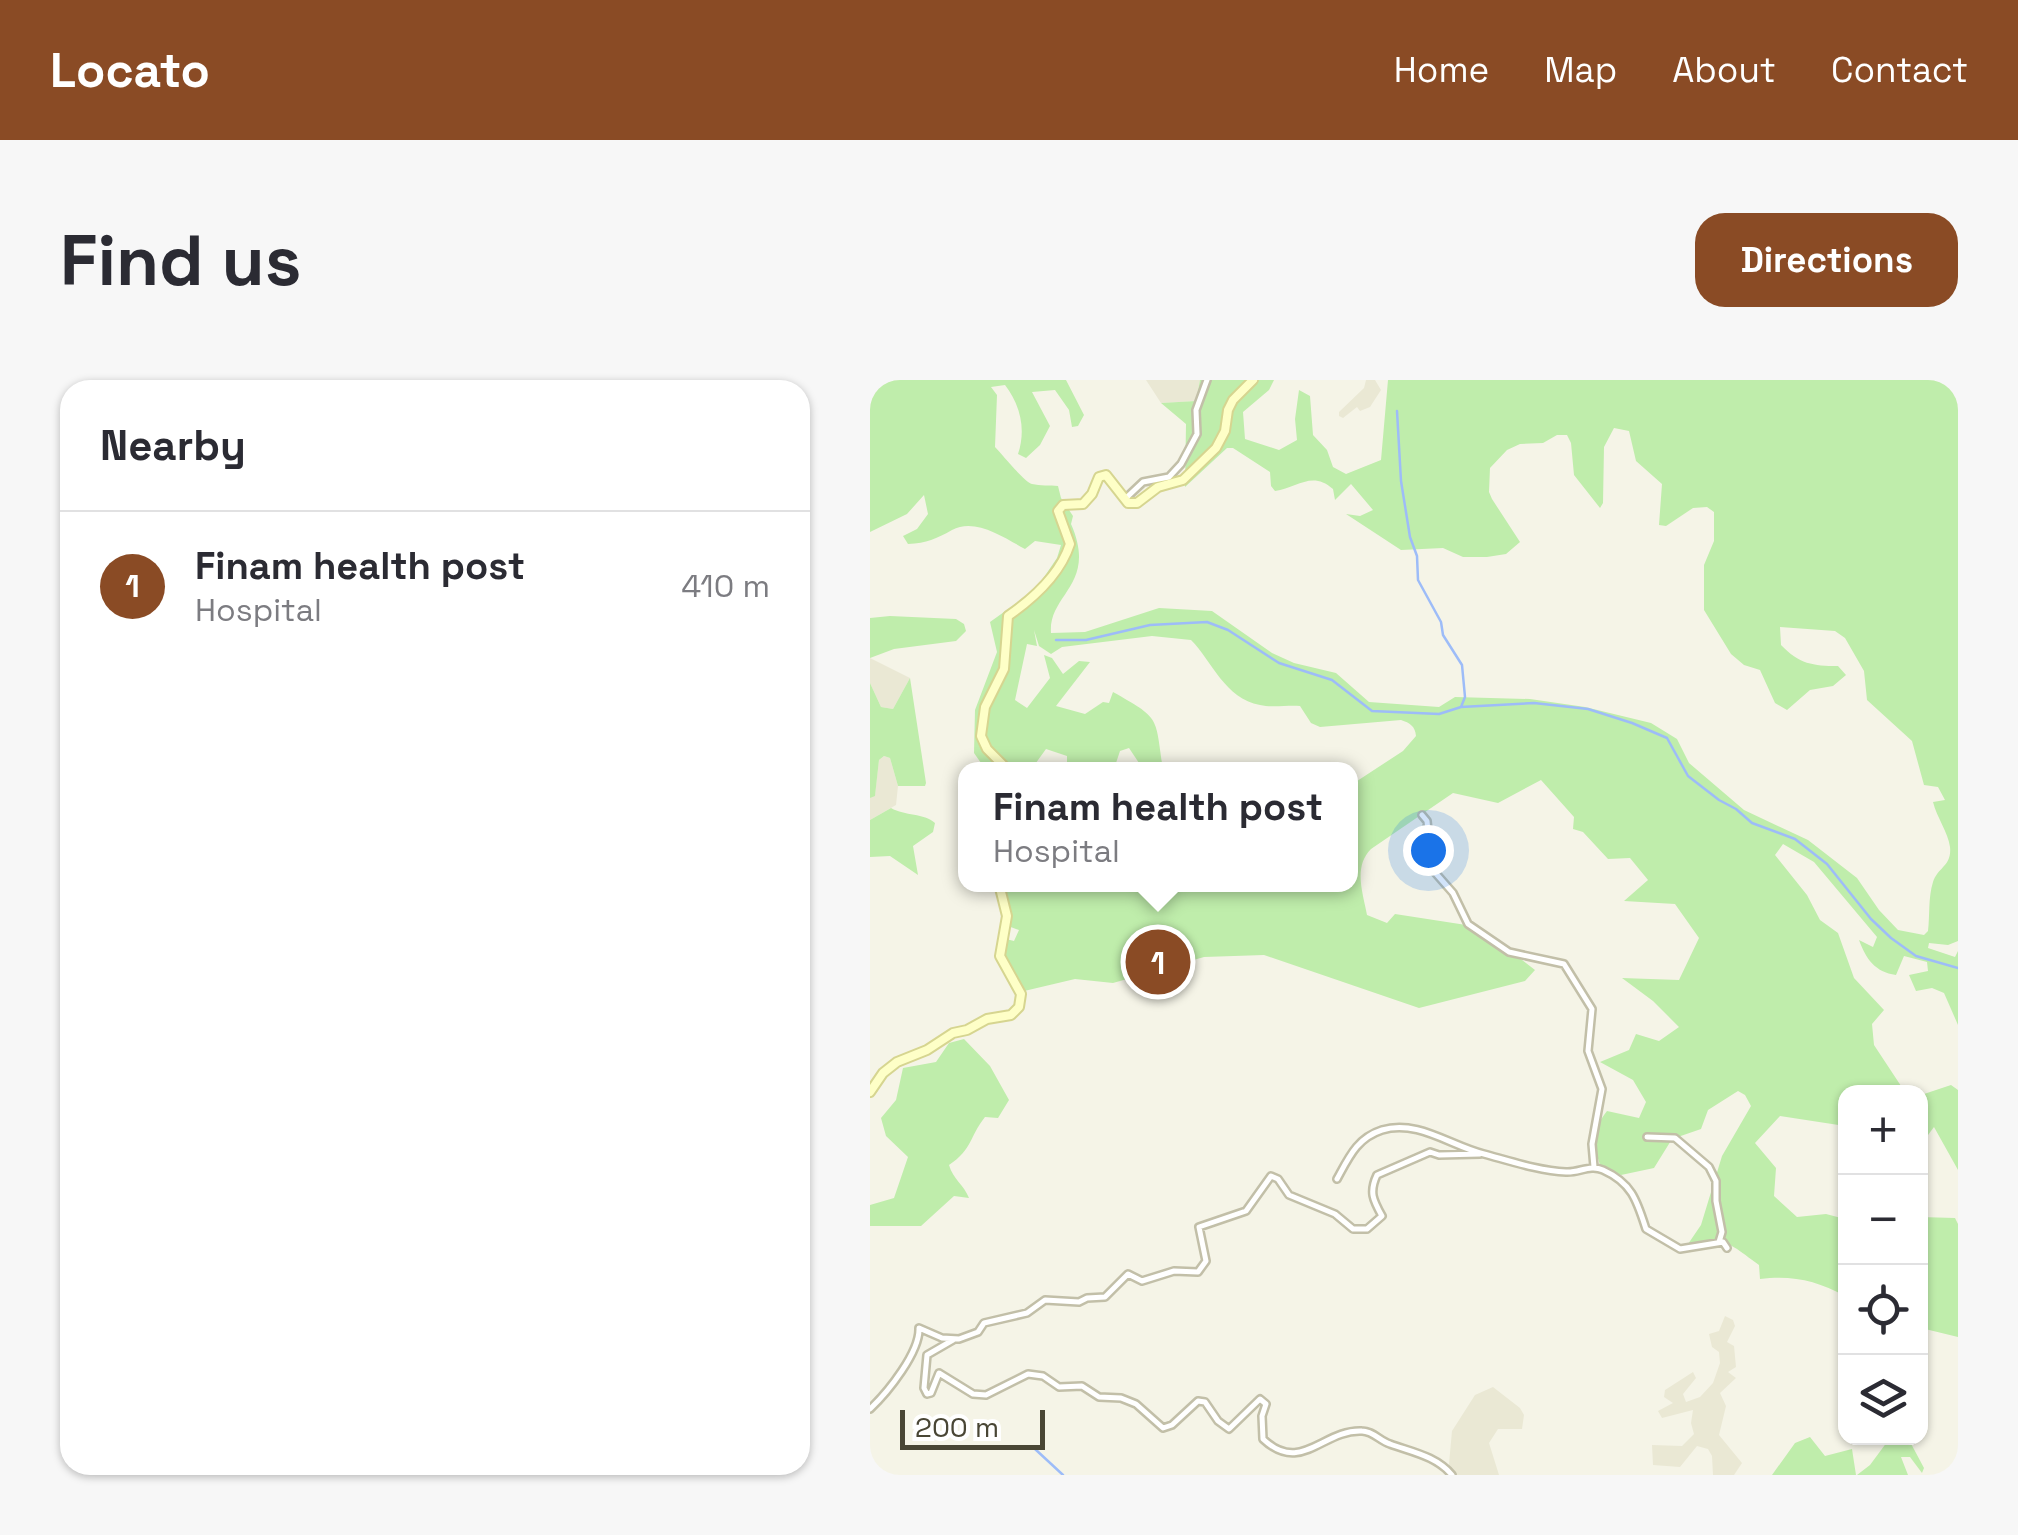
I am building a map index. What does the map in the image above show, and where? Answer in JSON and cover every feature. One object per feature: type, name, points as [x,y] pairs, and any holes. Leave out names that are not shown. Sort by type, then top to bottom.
[{"type":"main road","points":[[1000,762],[982,736],[985,707],[1004,669],[1008,616],[1040,590],[1066,558],[1070,544],[1058,511],[1063,505],[1083,504],[1099,477],[1106,475],[1122,500],[1137,503],[1148,491],[1182,480],[1216,448],[1225,432],[1233,400],[1253,380]]},
{"type":"main road","points":[[870,1092],[896,1062],[988,1019],[1011,1016],[1020,1007],[1022,994],[1000,956],[1007,916],[1001,892]]},
{"type":"street","points":[[1122,500],[1129,498],[1143,482],[1169,477],[1181,464],[1196,434],[1196,410],[1207,380]]},
{"type":"street","points":[[1422,814],[1428,821],[1432,869],[1454,893],[1468,924],[1510,952],[1564,964],[1589,1002],[1592,1028],[1588,1052],[1602,1089],[1592,1144],[1594,1167]]},
{"type":"street","points":[[1336,1179],[1362,1140],[1385,1129],[1418,1130],[1480,1154],[1562,1172],[1594,1167],[1634,1192],[1646,1229],[1680,1250],[1719,1242],[1728,1248]]},
{"type":"street","points":[[1647,1137],[1675,1138],[1709,1167],[1716,1181],[1722,1232],[1719,1242]]},
{"type":"street","points":[[1452,1475],[1442,1464],[1362,1431],[1340,1436],[1312,1452],[1285,1455],[1274,1451],[1263,1438],[1266,1404],[1260,1398],[1229,1429],[1205,1402],[1198,1401],[1172,1425],[1163,1428],[1136,1404],[1099,1397],[1082,1386],[1059,1387],[1043,1376],[1028,1374],[986,1395],[973,1394],[939,1374],[931,1393],[927,1394],[924,1388],[927,1355],[956,1338],[978,1332],[984,1324],[1028,1313],[1045,1300],[1080,1302],[1106,1297],[1128,1274],[1142,1281],[1174,1271],[1198,1272],[1206,1261],[1199,1226],[1246,1212],[1272,1176],[1288,1195],[1336,1214],[1353,1229],[1367,1229],[1382,1216],[1372,1198],[1377,1175],[1430,1152],[1480,1154]]},
{"type":"street","points":[[870,1409],[885,1394],[896,1372],[912,1358],[919,1328],[942,1338],[956,1338]]},
{"type":"shaded area","points":[[1146,380],[1200,380],[1196,401],[1161,403]]},
{"type":"shaded area","points":[[1366,380],[1375,380],[1381,390],[1370,407],[1360,411],[1357,407],[1343,418],[1339,416],[1364,388]]},
{"type":"shaded area","points":[[870,658],[910,678],[893,709],[881,707],[870,683]]},
{"type":"shaded area","points":[[884,756],[890,758],[898,786],[896,805],[870,820],[870,798],[875,795],[879,760]]},
{"type":"shaded area","points":[[1725,1316],[1735,1326],[1727,1342],[1734,1346],[1736,1367],[1728,1372],[1736,1378],[1720,1393],[1726,1406],[1719,1435],[1742,1463],[1734,1475],[1713,1475],[1712,1456],[1708,1449],[1697,1446],[1680,1467],[1653,1465],[1652,1445],[1682,1446],[1694,1434],[1693,1410],[1662,1418],[1658,1411],[1673,1403],[1664,1397],[1665,1390],[1693,1372],[1696,1378],[1683,1394],[1686,1402],[1700,1397],[1713,1383],[1720,1363],[1709,1334],[1719,1331]]},
{"type":"shaded area","points":[[1493,1387],[1524,1415],[1522,1429],[1498,1429],[1489,1443],[1499,1475],[1448,1475],[1452,1431],[1475,1395]]},
{"type":"green space","points":[[870,380],[1066,380],[1084,415],[1078,426],[1072,427],[1069,410],[1055,390],[1032,392],[1050,426],[1040,445],[1026,458],[1018,454],[1022,427],[1015,401],[1005,385],[991,387],[997,395],[995,447],[1028,482],[1058,486],[1073,516],[1071,524],[1079,561],[1076,575],[1052,620],[1051,633],[1085,632],[1159,608],[1212,611],[1272,653],[1336,673],[1369,702],[1439,707],[1455,697],[1530,699],[1651,723],[1677,739],[1689,763],[1744,810],[1808,840],[1857,878],[1898,930],[1924,935],[1928,931],[1933,882],[1949,858],[1950,847],[1933,802],[1945,800],[1938,787],[1924,785],[1912,741],[1867,700],[1864,671],[1845,638],[1835,631],[1780,627],[1781,645],[1794,656],[1814,664],[1838,666],[1846,675],[1833,686],[1810,690],[1787,710],[1775,703],[1760,670],[1744,665],[1731,654],[1704,610],[1704,565],[1714,541],[1714,512],[1707,507],[1693,508],[1666,526],[1659,525],[1662,484],[1636,461],[1629,431],[1614,428],[1604,447],[1600,508],[1574,475],[1567,435],[1507,450],[1490,468],[1489,492],[1520,542],[1506,554],[1463,557],[1443,548],[1401,550],[1346,514],[1360,516],[1373,510],[1351,484],[1335,500],[1333,489],[1318,481],[1275,491],[1270,472],[1233,448],[1227,448],[1185,487],[1186,424],[1161,403],[1196,401],[1200,380],[1274,380],[1269,390],[1243,412],[1245,439],[1279,450],[1297,440],[1299,390],[1310,396],[1313,435],[1327,450],[1333,467],[1346,474],[1381,460],[1388,380],[1958,380],[1958,941],[1948,945],[1929,943],[1928,948],[1955,957],[1958,951],[1958,1025],[1944,993],[1932,988],[1916,991],[1909,975],[1928,971],[1927,962],[1904,956],[1896,975],[1877,968],[1859,940],[1873,947],[1877,937],[1814,862],[1783,844],[1775,855],[1807,895],[1820,920],[1838,933],[1854,978],[1884,1010],[1872,1024],[1874,1045],[1900,1085],[1838,1085],[1838,1125],[1780,1116],[1755,1143],[1776,1168],[1774,1196],[1797,1217],[1826,1214],[1838,1217],[1838,1292],[1804,1280],[1760,1279],[1759,1265],[1725,1243],[1709,1241],[1686,1247],[1701,1225],[1722,1156],[1751,1106],[1738,1091],[1708,1110],[1701,1129],[1672,1139],[1654,1168],[1621,1175],[1600,1165],[1595,1137],[1607,1111],[1639,1118],[1646,1102],[1633,1080],[1600,1062],[1629,1050],[1636,1034],[1659,1041],[1679,1027],[1622,978],[1679,980],[1699,938],[1675,904],[1624,901],[1648,880],[1630,858],[1608,859],[1583,832],[1573,829],[1574,817],[1541,780],[1498,803],[1453,793],[1371,849],[1361,872],[1367,915],[1387,923],[1395,914],[1479,927],[1535,970],[1525,981],[1419,1008],[1264,955],[1204,957],[1113,983],[1075,979],[1020,992],[1004,962],[1002,938],[1014,941],[1019,930],[1008,926],[1001,892],[1358,892],[1358,780],[1403,751],[1416,736],[1412,725],[1401,720],[1320,727],[1311,723],[1300,706],[1265,706],[1248,701],[1228,687],[1191,640],[1152,636],[1062,647],[1051,654],[1039,646],[1034,630],[1037,646],[1027,644],[1015,700],[1027,708],[1050,678],[1044,655],[1052,658],[1063,674],[1079,661],[1090,662],[1056,706],[1085,714],[1103,702],[1109,703],[1113,692],[1153,721],[1162,762],[1138,762],[1129,748],[1120,751],[1116,762],[1067,762],[1067,756],[1046,749],[1037,762],[980,762],[974,753],[975,710],[997,652],[990,622],[1036,589],[1061,545],[1035,541],[1025,549],[990,530],[970,526],[926,542],[908,544],[903,536],[917,529],[928,514],[924,495],[907,514],[870,532]]},
{"type":"green space","points":[[870,618],[956,619],[966,631],[956,641],[894,649],[870,658]]},
{"type":"green space","points":[[910,678],[925,786],[898,786],[890,758],[884,756],[879,760],[875,796],[870,798],[870,683],[881,707],[893,709]]},
{"type":"green space","points":[[891,808],[935,823],[933,832],[913,846],[918,875],[890,856],[870,857],[870,820]]},
{"type":"green space","points":[[964,1039],[990,1066],[1009,1100],[998,1118],[985,1117],[967,1148],[949,1165],[969,1198],[954,1196],[921,1226],[870,1226],[870,1205],[894,1198],[908,1157],[886,1136],[881,1118],[896,1100],[903,1068],[936,1062],[949,1043]]},
{"type":"green space","points":[[1951,1085],[1958,1090],[1958,1170],[1934,1127],[1928,1135],[1928,1093]]},
{"type":"green space","points":[[1928,1217],[1955,1218],[1958,1224],[1958,1337],[1928,1330]]},
{"type":"green space","points":[[1810,1437],[1825,1456],[1852,1449],[1856,1475],[1772,1475],[1795,1443]]},
{"type":"green space","points":[[1885,1445],[1912,1445],[1924,1468],[1922,1473],[1910,1457],[1901,1457],[1908,1475],[1857,1475]]},
{"type":"waterway","points":[[1397,411],[1401,481],[1417,556],[1418,580],[1441,622],[1443,635],[1462,665],[1465,697],[1461,707]]},
{"type":"waterway","points":[[1056,640],[1086,640],[1150,625],[1207,622],[1228,630],[1279,663],[1332,680],[1372,711],[1439,714],[1461,707],[1534,703],[1588,709],[1632,723],[1667,738],[1688,776],[1719,800],[1752,823],[1795,839],[1827,864],[1891,938],[1916,956],[1958,968]]},
{"type":"waterway","points":[[1035,1449],[1063,1475]]},
{"type":"place","name":"Finam health post","points":[[1158,962]]}]
